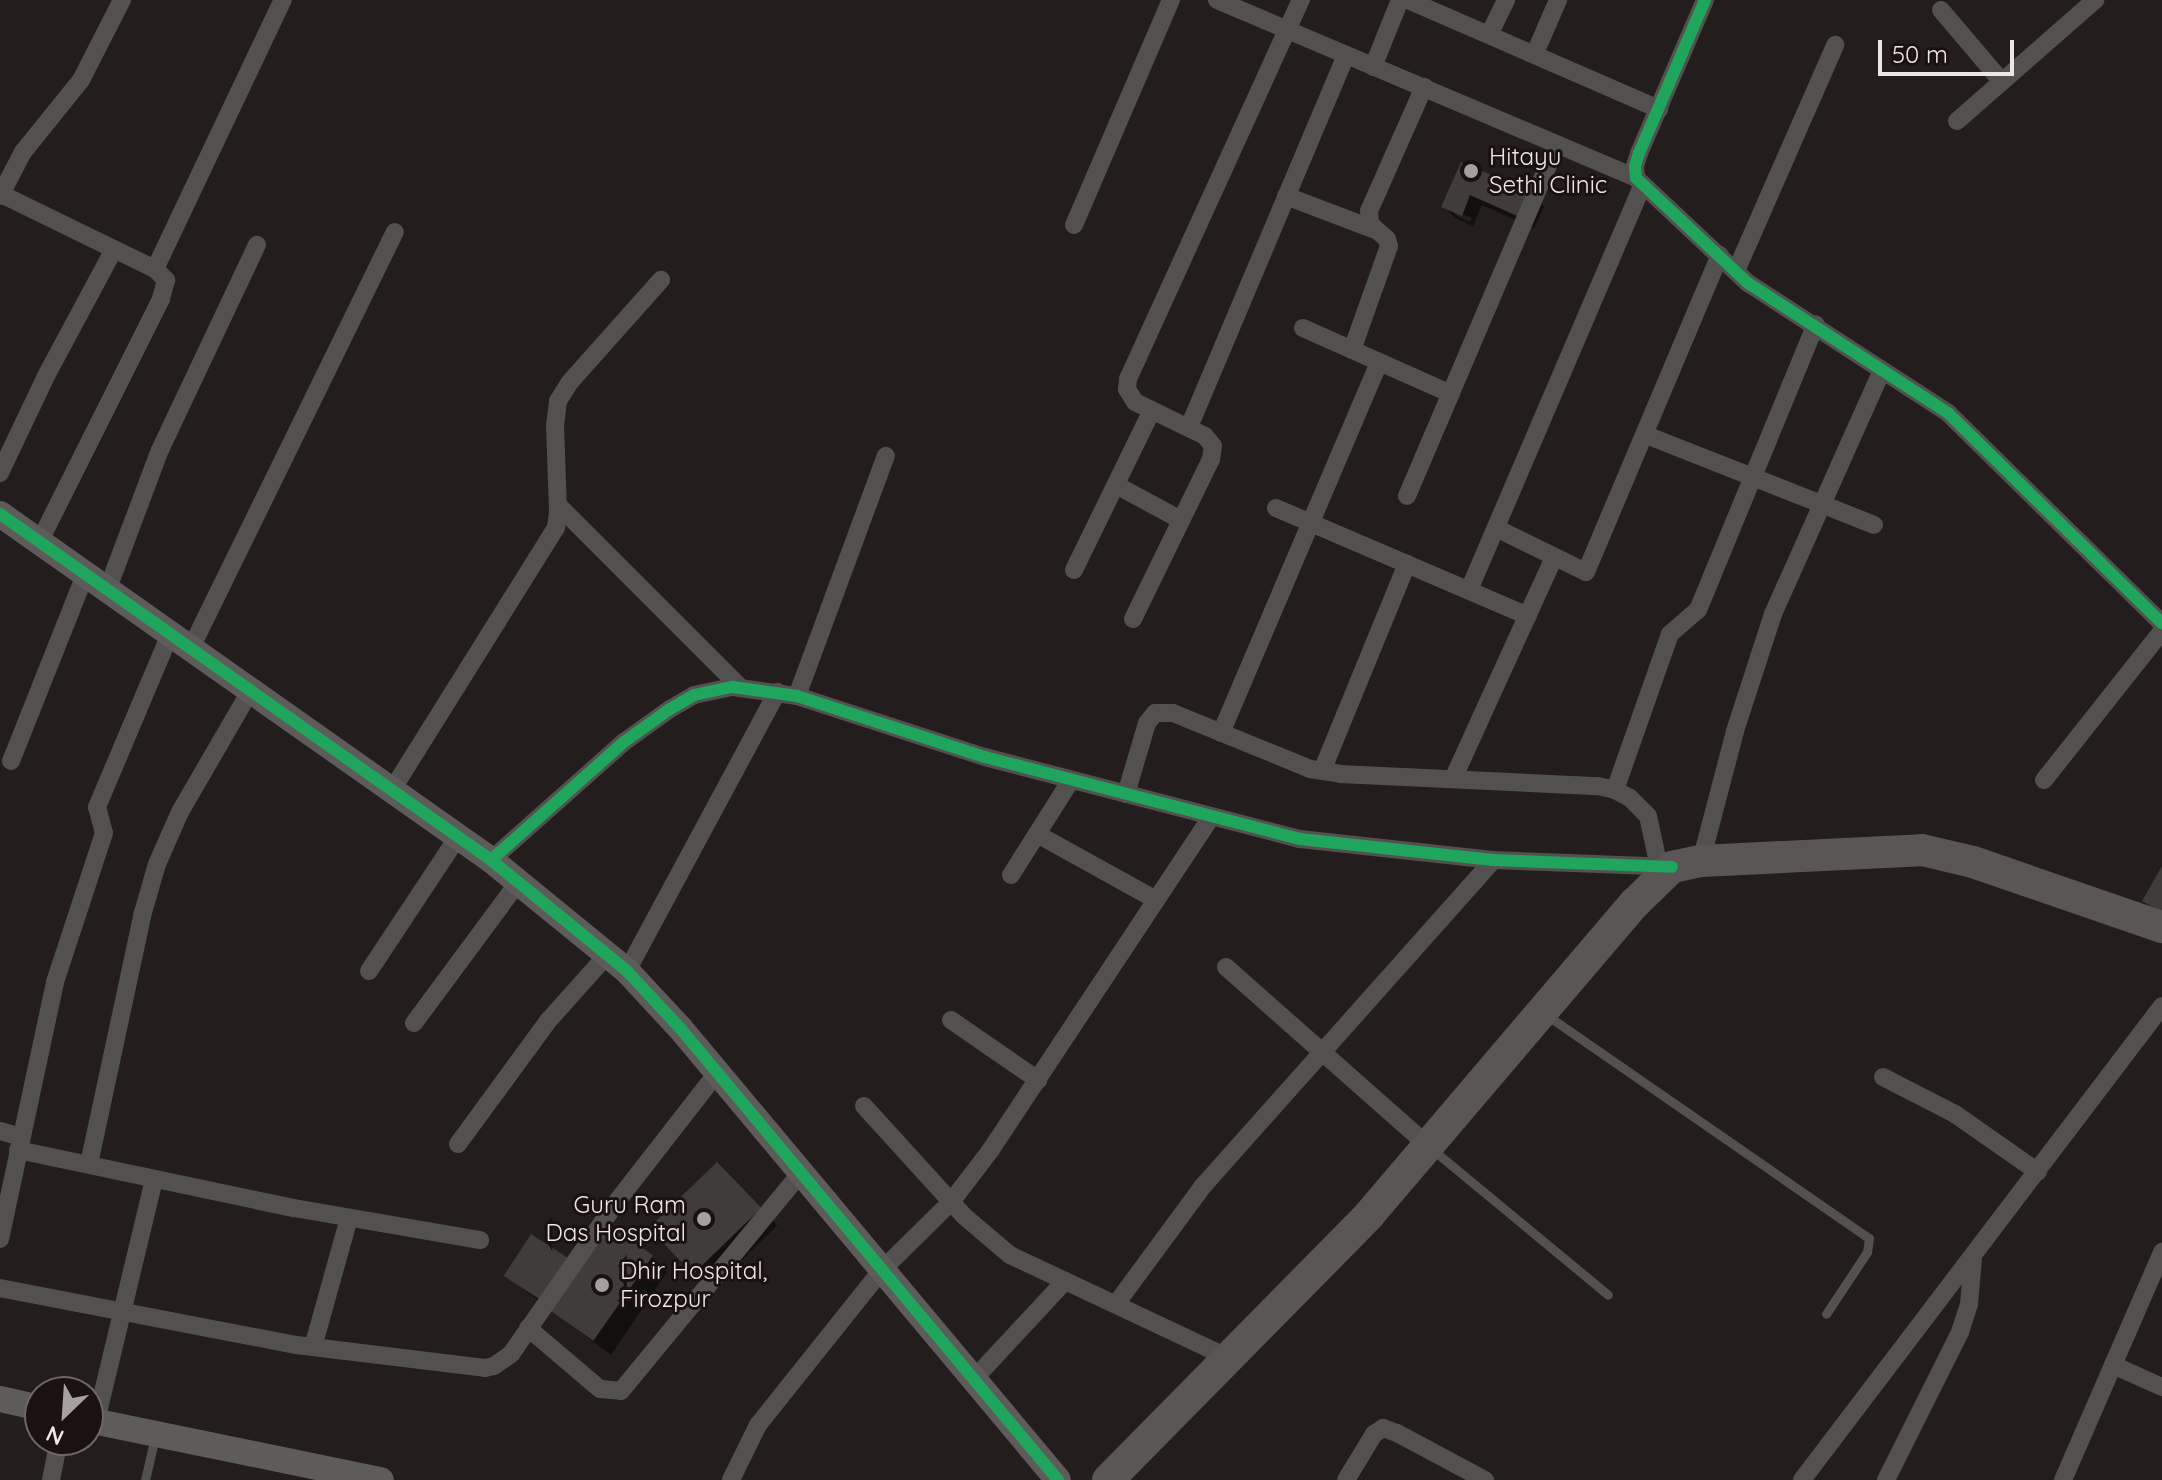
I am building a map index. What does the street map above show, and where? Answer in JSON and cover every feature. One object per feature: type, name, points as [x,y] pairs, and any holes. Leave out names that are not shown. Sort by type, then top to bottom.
[{"type":"highway","points":[[1108,1480],[1231,1359],[1369,1215],[1635,903],[1678,865],[1922,850],[1973,862],[2162,927]]},
{"type":"street","points":[[40,541],[161,299],[166,280],[155,269],[0,195],[23,152],[81,80],[122,0]]},
{"type":"street","points":[[155,269],[283,0]]},
{"type":"street","points":[[1074,225],[1171,0]]},
{"type":"street","points":[[1217,0],[1639,182],[1770,299],[1816,324],[1938,406],[1980,442],[2162,623]]},
{"type":"street","points":[[1133,619],[1213,453],[1210,441],[1131,398],[1128,379],[1301,0]]},
{"type":"street","points":[[1373,67],[1400,0]]},
{"type":"street","points":[[1408,0],[1659,109]]},
{"type":"street","points":[[1489,35],[1506,0]]},
{"type":"street","points":[[1535,53],[1558,0]]},
{"type":"street","points":[[1469,590],[1639,182],[1635,166],[1639,153],[1705,0]]},
{"type":"street","points":[[1957,121],[2095,0]]},
{"type":"street","points":[[1941,10],[2002,82]]},
{"type":"street","points":[[1736,271],[1835,45]]},
{"type":"street","points":[[1189,427],[1346,55]]},
{"type":"street","points":[[1373,229],[1368,218],[1369,211],[1424,87]]},
{"type":"street","points":[[1407,496],[1557,145]]},
{"type":"street","points":[[1286,196],[1373,229],[1387,239],[1388,252],[1352,350]]},
{"type":"street","points":[[0,1239],[55,982],[104,833],[97,807],[395,232]]},
{"type":"street","points":[[108,588],[160,450],[257,245]]},
{"type":"street","points":[[0,473],[46,376],[114,249]]},
{"type":"street","points":[[1496,528],[1586,572],[1720,255]]},
{"type":"street","points":[[392,790],[556,528],[558,505],[554,442],[558,401],[570,382],[661,280]]},
{"type":"street","points":[[1615,790],[1670,634],[1698,610],[1816,324]]},
{"type":"street","points":[[1303,328],[1451,394]]},
{"type":"street","points":[[1221,733],[1308,522],[1379,362]]},
{"type":"street","points":[[1678,865],[1820,504],[1882,370]]},
{"type":"street","points":[[1074,570],[1152,410]]},
{"type":"street","points":[[1646,435],[1752,474],[1874,525]]},
{"type":"street","points":[[797,696],[886,456]]},
{"type":"street","points":[[1116,485],[1181,520]]},
{"type":"street","points":[[558,505],[741,688]]},
{"type":"street","points":[[1276,508],[1528,616]]},
{"type":"street","points":[[0,514],[252,688],[491,860],[618,963],[717,1073],[1058,1480]]},
{"type":"street","points":[[1453,779],[1554,557]]},
{"type":"street","points":[[1322,771],[1407,564]]},
{"type":"street","points":[[11,761],[86,573]]},
{"type":"street","points":[[2044,780],[2162,631]]},
{"type":"street","points":[[89,1164],[142,916],[157,864],[180,812],[252,688]]},
{"type":"street","points":[[491,860],[624,742],[670,709],[712,689],[741,688],[797,696],[985,757],[1211,817],[1329,844],[1493,860],[1678,865]]},
{"type":"street","points":[[458,1144],[548,1021],[618,963],[777,692]]},
{"type":"street","points":[[1126,794],[1147,723],[1155,713],[1173,713],[1293,764],[1322,771],[1598,786],[1615,790],[1630,798],[1648,816],[1678,865]]},
{"type":"street","points":[[1011,875],[1071,780]]},
{"type":"street","points":[[731,1480],[758,1425],[881,1271],[951,1202],[1038,1080],[1211,817]]},
{"type":"street","points":[[1037,834],[1156,900]]},
{"type":"street","points":[[369,971],[457,838]]},
{"type":"street","points":[[1116,1304],[1203,1186],[1493,860]]},
{"type":"street","points":[[414,1023],[519,881]]},
{"type":"street","points":[[1226,967],[1427,1145]]},
{"type":"street","points":[[1802,1480],[2162,1006]]},
{"type":"street","points":[[951,1020],[1038,1080]]},
{"type":"street","points":[[0,1288],[313,1347],[485,1368],[504,1362],[618,1200],[717,1073]]},
{"type":"street","points":[[1883,1077],[1955,1114],[2038,1172]]},
{"type":"street","points":[[864,1106],[951,1202],[1010,1255],[1231,1359]]},
{"type":"street","points":[[0,1131],[19,1144],[154,1179],[349,1218],[480,1240]]},
{"type":"street","points":[[528,1328],[600,1389],[621,1391],[800,1174]]},
{"type":"street","points":[[104,1379],[124,1311],[154,1179]]},
{"type":"street","points":[[313,1347],[349,1218]]},
{"type":"street","points":[[2063,1480],[2162,1252]]},
{"type":"street","points":[[1886,1480],[1960,1332],[1969,1304],[1973,1257]]},
{"type":"street","points":[[973,1380],[1065,1281]]},
{"type":"street","points":[[2113,1365],[2162,1387]]},
{"type":"street","points":[[0,1399],[24,1404]]},
{"type":"street","points":[[104,1423],[381,1480]]},
{"type":"street","points":[[1346,1480],[1374,1434],[1383,1428],[1485,1480]]},
{"type":"street","points":[[51,1480],[56,1456]]},
{"type":"lane","points":[[1542,1011],[1869,1238],[1867,1252],[1826,1314]]},
{"type":"lane","points":[[1427,1145],[1608,1295]]},
{"type":"lane","points":[[145,1480],[156,1434]]},
{"type":"building","points":[[1461,162],[1533,193],[1522,218],[1470,195],[1462,216],[1441,207]]},
{"type":"building","points":[[2162,866],[2162,912],[2142,901]]},
{"type":"building","points":[[717,1162],[761,1208],[693,1274],[649,1228]]},
{"type":"building","points":[[608,1224],[653,1256],[593,1341],[548,1309]]},
{"type":"building","points":[[531,1234],[569,1259],[542,1300],[504,1276]]},
{"type":"cycle path","points":[[1705,0],[1639,153],[1635,166],[1636,178],[1748,283],[1948,413],[2162,623]]},
{"type":"cycle path","points":[[0,514],[491,860],[627,971],[680,1028],[1058,1480]]},
{"type":"cycle path","points":[[491,860],[624,742],[670,709],[694,695],[733,687],[797,696],[985,757],[1300,839],[1493,860],[1672,867]]},
{"type":"place","name":"Hitayu Sethi Clinic","points":[[1471,171]]},
{"type":"place","name":"Guru Ram Das Hospital","points":[[704,1219]]},
{"type":"place","name":"Dhir Hospital, Firozpur","points":[[602,1285]]}]
